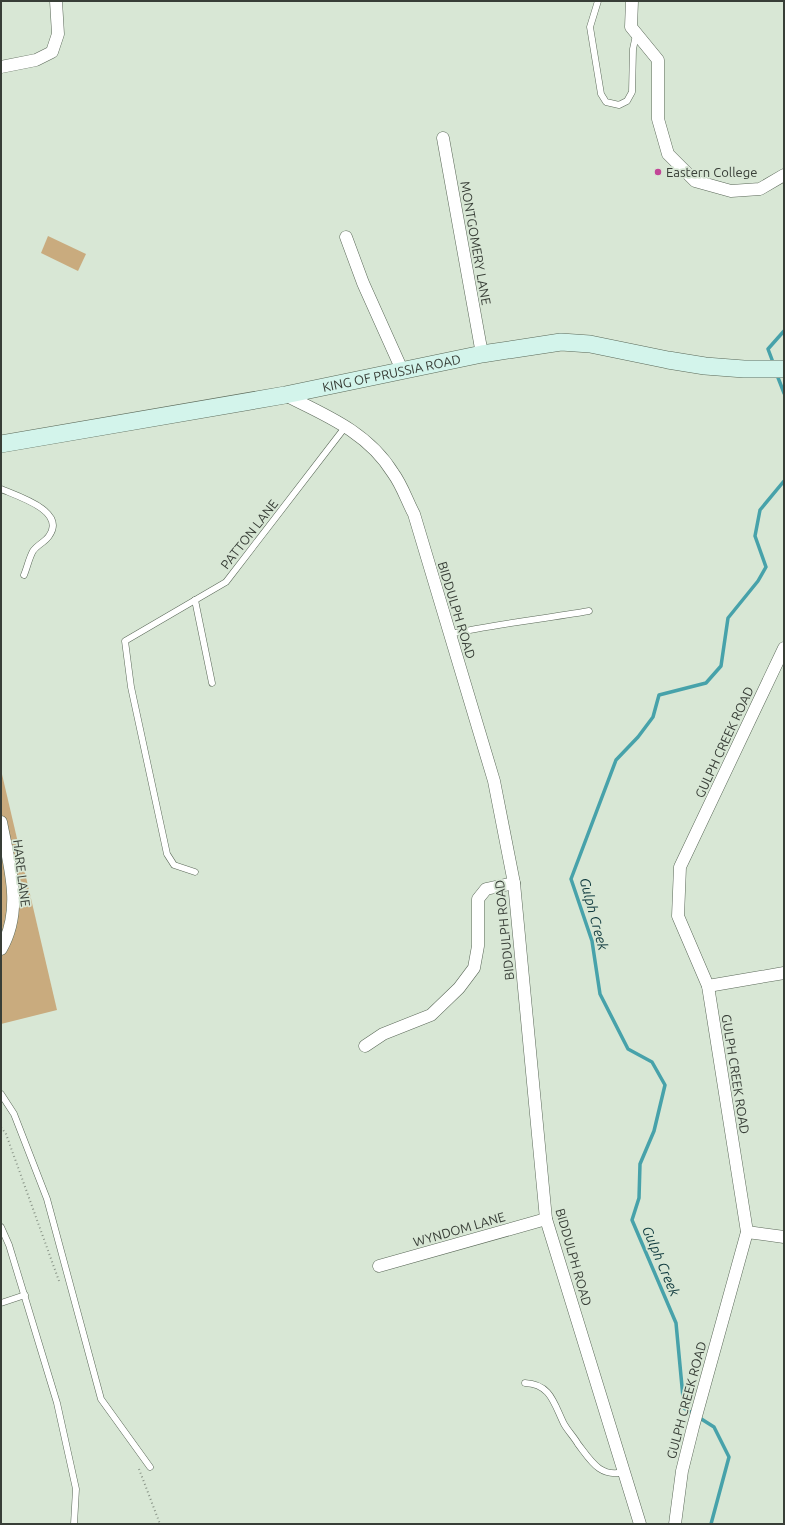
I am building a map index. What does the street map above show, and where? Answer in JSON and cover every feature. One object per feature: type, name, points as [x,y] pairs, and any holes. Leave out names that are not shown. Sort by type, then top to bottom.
[{"type":"street","points":[[1,67],[36,60],[52,52],[58,34],[56,1]]},
{"type":"street","points":[[632,1],[631,27],[658,60],[658,119],[668,154],[695,181],[731,191],[760,189],[784,175]]},
{"type":"street","name":"MONTGOMERY LANE","points":[[443,138],[482,354]]},
{"type":"street","points":[[346,236],[363,283],[402,370]]},
{"type":"street","name":"KING OF PRUSSIA ROAD","points":[[1,444],[284,395],[482,354],[561,342],[590,344],[705,366],[776,369]]},
{"type":"street","name":"BIDDULPH ROAD","points":[[284,395],[346,426],[374,447],[394,473],[414,514],[494,780],[514,883],[546,1219],[640,1524]]},
{"type":"street","name":"GULPH CREEK ROAD","points":[[675,1524],[682,1471],[747,1232],[708,986],[678,916],[680,867],[784,648]]},
{"type":"street","name":"HARE LANE","points":[[1,822],[13,885],[14,915],[7,938],[1,949]]},
{"type":"street","points":[[365,1046],[383,1034],[431,1015],[459,988],[474,968],[478,946],[478,899],[486,890],[514,883]]},
{"type":"street","points":[[708,986],[784,973]]},
{"type":"street","name":"WYNDOM LANE","points":[[379,1266],[546,1219]]},
{"type":"street","points":[[747,1232],[784,1237]]},
{"type":"lane","points":[[598,1],[590,28],[601,94],[606,102],[619,105],[627,100],[632,92],[633,49],[636,34]]},
{"type":"lane","name":"PATTON LANE","points":[[195,872],[174,865],[167,854],[131,687],[125,641],[226,582],[346,426]]},
{"type":"lane","points":[[1,489],[30,501],[49,513],[53,524],[50,536],[34,551],[24,575]]},
{"type":"lane","points":[[195,600],[212,683]]},
{"type":"lane","points":[[450,634],[478,628],[514,624],[589,611]]},
{"type":"lane","points":[[1,1094],[14,1114],[46,1199],[101,1399],[150,1467]]},
{"type":"lane","points":[[1,1227],[10,1245],[57,1403],[76,1489],[74,1524]]},
{"type":"lane","points":[[1,1303],[25,1295]]},
{"type":"lane","points":[[524,1383],[536,1383],[553,1399],[564,1424],[594,1465],[602,1471],[615,1474],[624,1472]]},
{"type":"shaded area","points":[[48,236],[86,254],[78,271],[41,253]]},
{"type":"shaded area","points":[[1,770],[57,1010],[1,1024]]},
{"type":"waterway","name":"Gulph Creek","points":[[774,365],[768,349],[784,331]]},
{"type":"waterway","name":"Gulph Creek","points":[[777,375],[784,393]]},
{"type":"waterway","name":"Gulph Creek","points":[[711,1524],[729,1457],[714,1427],[684,1408],[676,1323],[632,1220],[639,1198],[640,1164],[654,1131],[665,1085],[652,1062],[628,1049],[600,994],[592,941],[571,879],[616,760],[638,737],[653,717],[659,695],[706,683],[721,666],[728,618],[758,581],[766,567],[755,536],[760,510],[784,481]]},
{"type":"place","name":"Eastern College","points":[[658,172]]}]
